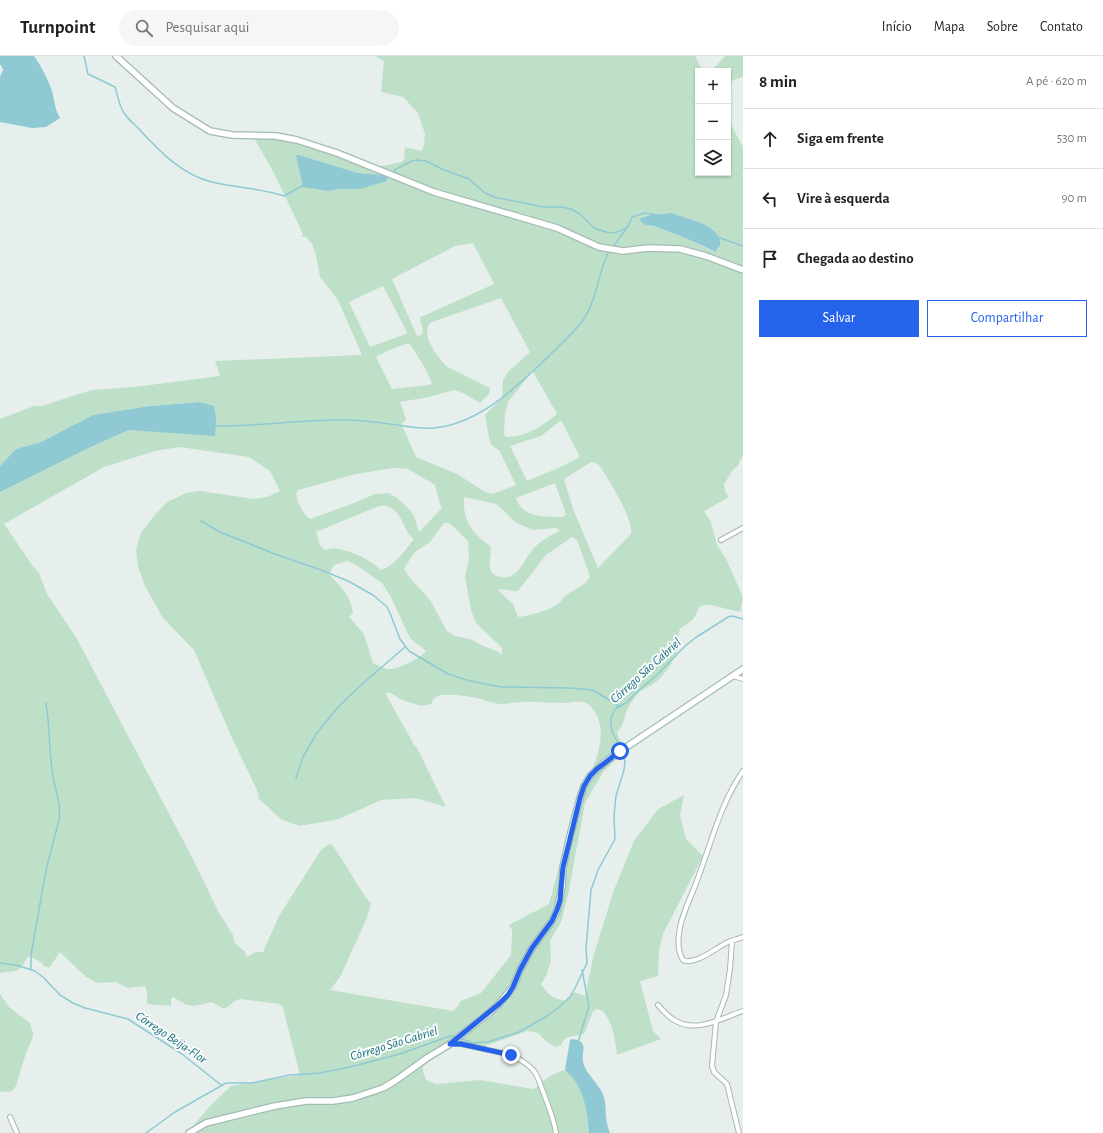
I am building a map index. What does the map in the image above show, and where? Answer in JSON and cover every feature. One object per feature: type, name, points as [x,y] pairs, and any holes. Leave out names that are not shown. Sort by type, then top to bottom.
[{"type":"street","points":[[116,56],[173,108],[210,130],[232,136],[276,136],[297,140],[337,153],[434,192],[557,228],[599,247],[623,250],[648,248],[680,249],[706,256],[743,270]]},
{"type":"street","points":[[721,540],[743,528]]},
{"type":"street","points":[[189,1133],[206,1123],[275,1106],[306,1101],[333,1101],[369,1093],[395,1081],[427,1058],[450,1044],[499,1004],[508,995],[513,987],[532,948],[552,921],[557,910],[560,900],[563,867],[580,798],[584,786],[590,776],[622,749],[743,668]]},
{"type":"street","points":[[732,676],[743,679]]},
{"type":"street","points":[[743,771],[734,784],[722,810],[680,927],[678,947],[683,960],[690,961],[713,952],[732,941],[743,937]]},
{"type":"street","points":[[732,941],[726,995],[716,1022],[713,1069],[716,1075],[727,1084],[739,1133]]},
{"type":"street","points":[[658,1005],[666,1014],[680,1023],[701,1025],[716,1022],[743,1011]]},
{"type":"street","points":[[450,1044],[461,1044],[519,1058],[534,1072],[538,1079],[554,1119],[556,1133]]},
{"type":"street","points":[[10,1117],[17,1133]]},
{"type":"green space","points":[[375,56],[695,56],[701,68],[695,68],[695,176],[731,176],[731,125],[743,147],[743,455],[738,465],[724,484],[726,493],[729,497],[704,511],[711,522],[717,545],[726,559],[743,597],[740,612],[711,605],[700,607],[694,618],[680,629],[678,649],[668,669],[657,681],[637,694],[628,708],[622,724],[617,732],[626,750],[603,772],[585,803],[568,895],[561,922],[550,941],[551,961],[546,976],[541,984],[551,996],[561,1000],[565,1001],[574,992],[585,996],[594,954],[614,890],[634,841],[658,809],[684,795],[680,815],[686,839],[703,856],[663,934],[659,951],[658,976],[640,981],[653,1031],[661,1039],[617,1055],[614,1037],[609,1021],[603,1011],[597,1009],[593,1011],[584,1034],[570,1036],[563,1041],[561,1045],[556,1047],[548,1043],[538,1033],[527,1031],[485,1046],[459,1043],[438,1054],[423,1067],[426,1080],[436,1084],[480,1080],[533,1089],[548,1077],[565,1070],[580,1091],[586,1107],[589,1133],[196,1133],[194,1125],[211,1105],[231,1086],[300,1075],[283,1008],[280,1004],[240,999],[224,1009],[212,1002],[194,1006],[187,1005],[173,997],[171,999],[171,1006],[147,1004],[147,992],[145,986],[128,988],[116,982],[97,983],[86,977],[60,952],[50,967],[45,967],[41,962],[29,956],[19,969],[0,973],[0,492],[129,430],[167,432],[214,406],[200,402],[150,406],[93,415],[41,442],[16,449],[0,466],[0,419],[34,406],[42,406],[92,390],[134,387],[220,376],[215,361],[362,355],[338,300],[320,277],[316,255],[312,244],[306,237],[301,237],[303,235],[301,230],[275,175],[254,138],[278,135],[377,167],[402,162],[404,159],[405,147],[421,151],[424,145],[425,134],[418,113],[403,97],[381,92],[384,61]],"holes":[[[296,155],[358,173],[384,175],[360,189],[339,189],[328,191],[318,189]],[[672,213],[680,217],[697,221],[713,230],[714,252],[691,240],[644,224],[641,222],[641,218],[651,215]],[[473,243],[494,284],[421,317],[423,332],[421,335],[417,336],[392,279],[455,246]],[[383,286],[407,332],[406,334],[370,347],[349,302]],[[501,298],[530,352],[508,372],[503,380],[502,398],[485,415],[490,443],[499,450],[516,485],[493,494],[485,492],[457,474],[416,457],[401,423],[406,419],[400,402],[429,397],[454,390],[463,393],[480,403],[489,394],[490,388],[446,366],[434,351],[428,339],[427,330],[429,324]],[[410,344],[425,368],[432,383],[429,385],[392,389],[376,357],[389,350]],[[532,370],[557,414],[539,427],[527,433],[513,437],[505,437],[505,414],[508,402]],[[561,420],[580,457],[527,481],[510,446],[541,436]],[[180,447],[249,457],[270,471],[280,491],[267,497],[254,499],[200,491],[186,493],[167,502],[141,533],[136,549],[138,567],[145,586],[163,618],[194,650],[232,738],[256,788],[259,796],[258,798],[282,820],[300,826],[339,819],[381,800],[416,798],[446,807],[417,748],[413,744],[385,693],[391,693],[402,700],[421,706],[431,704],[438,696],[451,695],[472,697],[499,704],[518,702],[582,702],[591,707],[597,716],[600,726],[601,737],[599,748],[585,788],[579,793],[549,904],[509,925],[512,930],[511,955],[481,993],[461,1001],[453,1011],[330,990],[340,977],[366,920],[371,904],[331,844],[321,850],[279,916],[263,952],[256,952],[247,957],[245,952],[234,942],[233,935],[218,911],[194,861],[76,637],[47,594],[39,573],[4,524],[104,467],[155,451]],[[591,462],[596,463],[599,465],[620,499],[629,519],[631,528],[631,534],[598,568],[573,509],[564,479]],[[393,468],[408,469],[435,485],[442,508],[419,532],[414,516],[409,509],[389,493],[375,494],[310,519],[305,514],[298,501],[296,494],[298,490],[356,474]],[[555,483],[566,514],[563,517],[535,515],[523,510],[516,498]],[[464,497],[496,504],[514,521],[534,530],[555,528],[559,529],[559,531],[536,546],[516,573],[512,576],[500,577],[493,573],[490,568],[490,546],[472,529],[465,514]],[[379,506],[387,506],[392,508],[401,518],[410,535],[414,539],[391,565],[381,570],[367,559],[355,554],[344,550],[325,550],[320,545],[316,532]],[[444,523],[449,523],[468,541],[469,559],[465,577],[471,610],[476,623],[502,648],[502,655],[499,652],[470,639],[455,636],[447,631],[430,600],[404,569],[415,552],[430,542]],[[572,537],[577,540],[590,576],[584,584],[567,594],[554,606],[539,612],[518,617],[513,604],[499,591],[500,589],[518,591],[546,555]],[[347,561],[353,563],[382,583],[391,597],[410,638],[426,651],[419,657],[397,668],[386,669],[373,663],[364,634],[349,617],[353,613],[350,600],[329,574],[334,565]]]},
{"type":"green space","points":[[725,56],[743,56],[743,77],[731,82],[731,68],[714,68]]},
{"type":"green space","points":[[0,994],[9,1007],[30,1023],[33,1033],[16,1086],[12,1091],[0,1092]]},
{"type":"water","points":[[0,56],[34,56],[42,68],[52,91],[60,118],[46,127],[32,128],[0,122],[0,77],[3,70],[0,65]]},
{"type":"water","points":[[296,155],[358,173],[384,175],[387,177],[387,181],[360,189],[339,189],[328,191],[303,187]]},
{"type":"water","points":[[672,213],[704,224],[714,231],[719,238],[720,243],[715,252],[700,244],[654,226],[644,224],[640,220],[641,218],[651,215]]},
{"type":"water","points":[[200,402],[214,406],[216,418],[215,436],[129,430],[0,492],[0,466],[16,449],[41,442],[93,415],[150,406]]},
{"type":"water","points":[[570,1040],[578,1040],[583,1044],[583,1062],[587,1071],[604,1097],[607,1123],[610,1133],[589,1133],[586,1107],[580,1091],[565,1070]]},
{"type":"waterway","points":[[84,56],[88,74],[115,87],[121,107],[127,117],[163,154],[191,174],[212,182],[266,191],[284,196],[304,185]]},
{"type":"waterway","points":[[394,171],[412,161],[426,161],[442,169],[469,179],[485,193],[494,197],[544,207],[562,207],[571,209],[580,214],[594,228],[606,232],[615,233],[628,227]]},
{"type":"waterway","points":[[613,247],[628,226],[632,217],[645,213],[657,215]]},
{"type":"waterway","points":[[717,237],[743,246]]},
{"type":"waterway","points":[[214,426],[347,420],[416,428],[434,428],[451,425],[467,419],[483,411],[513,389],[552,353],[581,323],[594,298],[601,271],[608,253]]},
{"type":"waterway","points":[[201,521],[220,532],[348,581],[373,595],[387,607],[400,639],[409,651],[448,674],[470,681],[501,687],[570,688],[593,690],[619,706]]},
{"type":"waterway","name":"Córrego São Gabriel","points":[[621,748],[611,728],[611,719],[615,709],[626,703],[695,638],[728,617],[732,616],[743,619]]},
{"type":"waterway","points":[[296,778],[303,757],[317,733],[337,708],[405,647]]},
{"type":"waterway","points":[[31,969],[31,955],[46,870],[59,820],[59,803],[53,777],[46,703]]},
{"type":"waterway","name":"Córrego São Gabriel","points":[[460,1038],[472,1043],[488,1042],[519,1032],[547,1016],[570,997],[587,963],[586,948],[591,890],[598,870],[615,839],[614,816],[616,796],[624,770],[625,762],[623,752]]},
{"type":"waterway","name":"Córrego Beija-Flor","points":[[0,963],[16,965],[35,971],[60,995],[73,1003],[85,1008],[128,1019],[182,1054],[221,1085]]},
{"type":"waterway","points":[[578,1042],[589,1006],[582,970]]},
{"type":"waterway","name":"Córrego São Gabriel","points":[[146,1133],[175,1112],[226,1083],[252,1083],[290,1075],[320,1073],[400,1054],[450,1036],[457,1037]]},
{"type":"route","points":[[511,1055],[461,1044],[450,1044],[490,1012],[508,995],[532,948],[552,921],[560,900],[563,867],[584,786],[590,776],[597,769],[620,751]]}]
